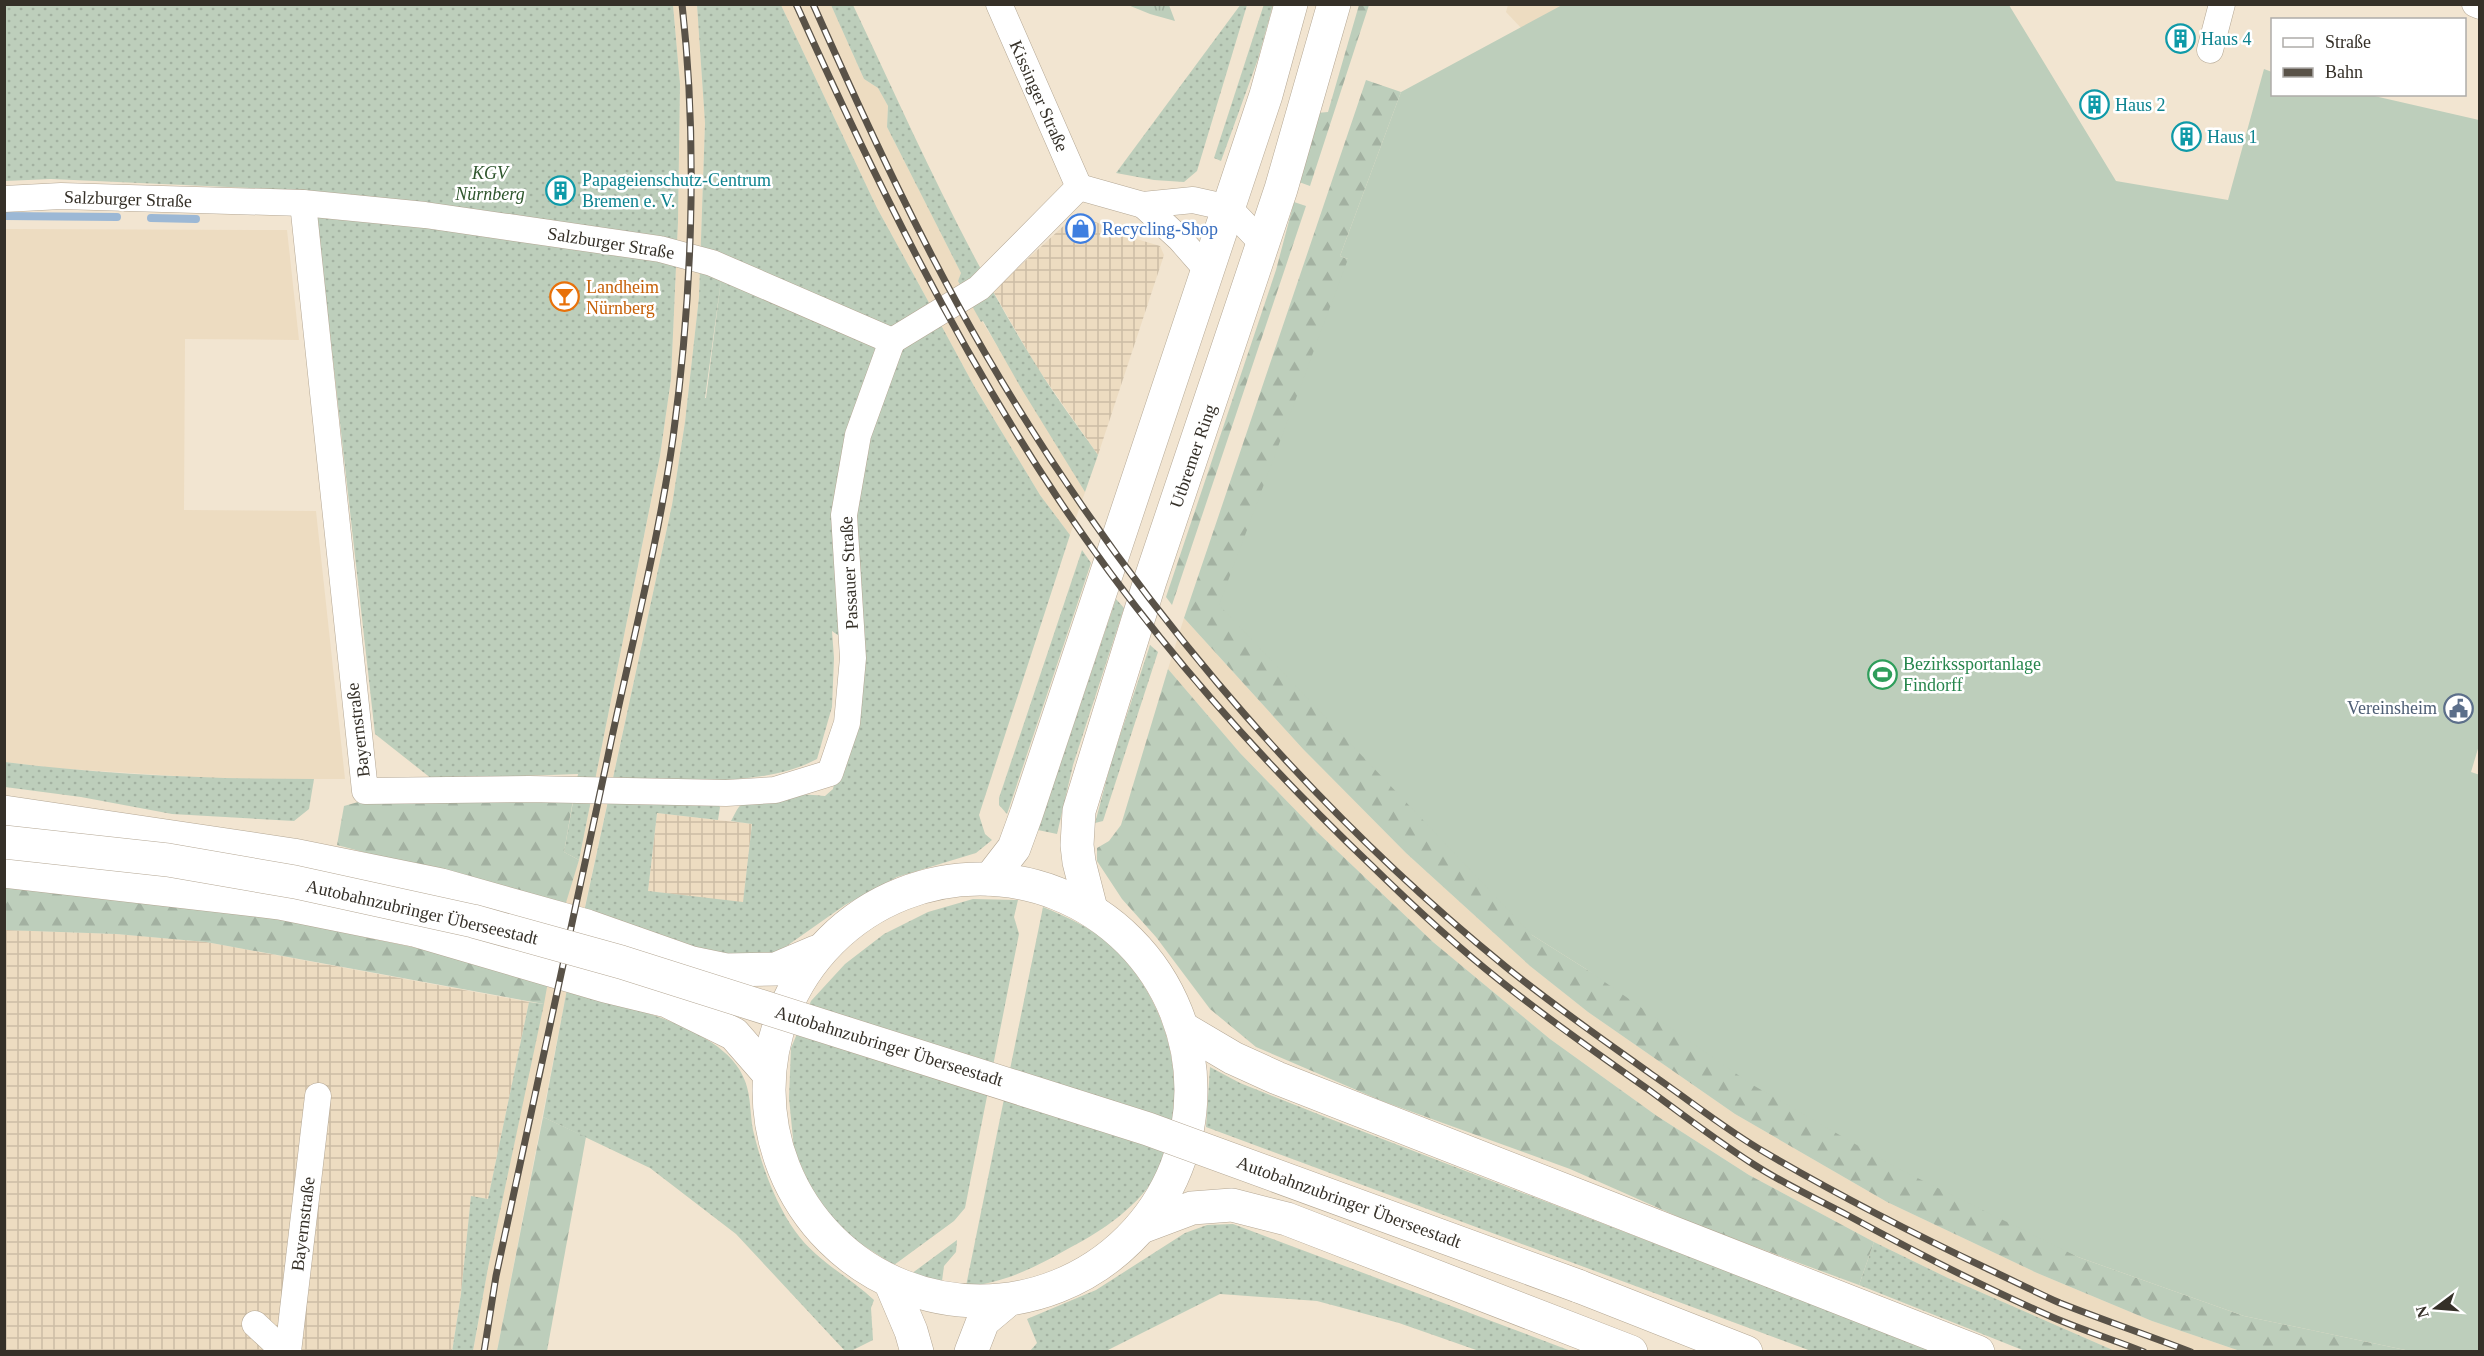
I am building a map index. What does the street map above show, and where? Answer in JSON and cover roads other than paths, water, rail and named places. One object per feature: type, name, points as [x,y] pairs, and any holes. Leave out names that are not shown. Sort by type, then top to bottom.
[{"type":"main road","points":[[990,879],[1014,848],[1023,824],[1266,95],[1291,4]]},
{"type":"main road","name":"Utbremer Ring","points":[[1091,909],[1078,862],[1079,811],[1150,581],[1281,189],[1334,4]]},
{"type":"main road","points":[[4,812],[293,855],[441,885],[587,926],[692,963],[726,970],[776,969],[816,952]]},
{"type":"main road","name":"Autobahnzubringer Überseestadt","points":[[4,842],[168,860],[294,882],[472,921],[621,962],[1148,1129],[1578,1286],[1746,1352]]},
{"type":"main road","points":[[4,872],[280,903],[414,930],[606,986],[667,1001],[734,1034],[769,1074]]},
{"type":"main road","points":[[990,879],[1041,887],[1091,909],[1131,941],[1144,957],[1163,982],[1184,1029],[1191,1069],[1192,1114],[1183,1156],[1170,1188],[1158,1209],[1144,1226],[1087,1268],[1053,1285],[1008,1300],[954,1303],[892,1286],[840,1251],[806,1213],[783,1170],[770,1123],[769,1074],[783,1013],[798,979],[816,952],[850,923],[893,898],[941,882],[990,879]]},
{"type":"main road","points":[[1184,1029],[1233,1058],[1277,1078],[1978,1352]]},
{"type":"main road","points":[[1144,1226],[1192,1208],[1232,1205],[1276,1216],[1630,1352]]},
{"type":"main road","points":[[892,1286],[911,1331],[917,1352]]},
{"type":"main road","points":[[971,1352],[983,1321],[1008,1300]]},
{"type":"street","name":"Kissinger Straße","points":[[999,4],[1079,187]]},
{"type":"street","points":[[2210,50],[2222,4]]},
{"type":"street","points":[[2475,4],[2480,6]]},
{"type":"street","points":[[892,341],[980,288],[1079,187],[1143,205],[1193,200],[1229,208],[1263,244]]},
{"type":"street","name":"Salzburger Straße","points":[[4,199],[61,196],[303,203],[425,215],[660,249],[712,263],[892,341]]},
{"type":"street","name":"Bayernstraße","points":[[303,203],[365,791],[539,789],[726,793],[775,790],[830,773]]},
{"type":"street","points":[[1143,205],[1180,239],[1208,271]]},
{"type":"street","name":"Passauer Straße","points":[[830,773],[847,723],[853,658],[844,515],[858,435],[892,341]]},
{"type":"street","name":"Bayernstraße","points":[[286,1352],[318,1096]]},
{"type":"street","name":"Bayernstraße","points":[[255,1323],[286,1352]]},
{"type":"waterway","points":[[4,216],[117,217]]},
{"type":"waterway","points":[[151,218],[196,219]]},
{"type":"railway","points":[[484,1352],[496,1276],[652,558],[673,438],[685,331],[691,221],[690,112],[682,4]]},
{"type":"railway","points":[[796,4],[917,258],[950,320],[1021,441],[1059,500],[1130,599],[1206,692],[1287,782],[1419,910],[1498,979],[1572,1036],[1753,1164],[1924,1256],[2026,1306],[2144,1352]]},
{"type":"railway","points":[[813,4],[938,268],[985,353],[1038,439],[1094,523],[1154,605],[1218,684],[1285,760],[1356,832],[1429,902],[1506,967],[1596,1035],[1751,1144],[1820,1184],[1931,1242],[2042,1295],[2191,1352]]},
{"type":"place","name":"Haus 4","points":[[2180,39]]},
{"type":"place","name":"Haus 2","points":[[2094,105]]},
{"type":"place","name":"Haus 1","points":[[2186,137]]},
{"type":"place","name":"Papageienschutz-Centrum Bremen e. V.","points":[[561,190]]},
{"type":"place","name":"Recycling-Shop","points":[[1081,229]]},
{"type":"place","name":"Landheim Nürnberg","points":[[565,297]]},
{"type":"place","name":"Bezirkssportanlage Findorff","points":[[1882,674]]},
{"type":"place","name":"Vereinsheim","points":[[2458,708]]},
{"type":"park label","name":"KGV Nürnberg","points":[[490,183]]}]
